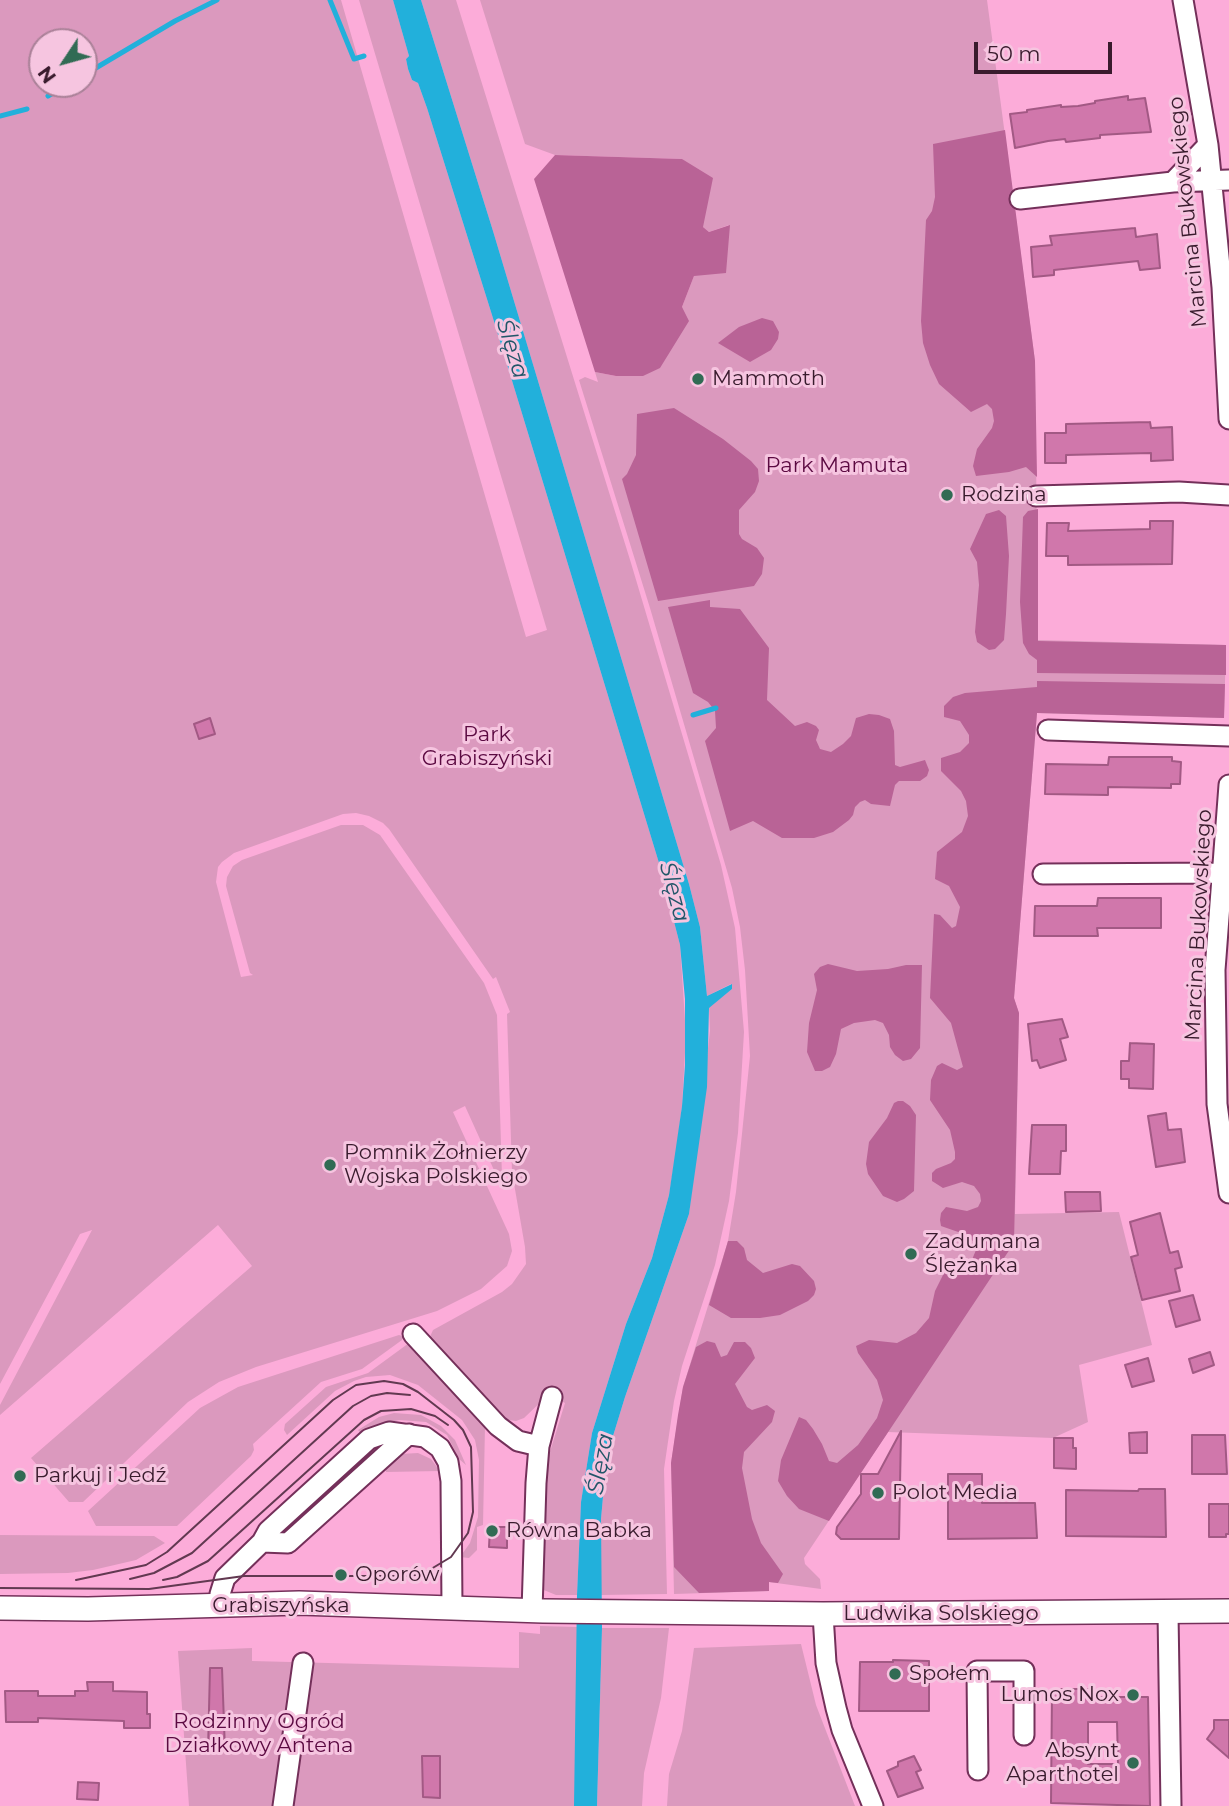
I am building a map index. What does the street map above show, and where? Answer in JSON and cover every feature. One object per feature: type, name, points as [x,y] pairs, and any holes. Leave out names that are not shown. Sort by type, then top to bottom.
[{"type":"main road","name":"Grabiszyńska","points":[[0,1608],[88,1609],[299,1603],[562,1611]]},
{"type":"main road","name":"Ludwika Solskiego","points":[[562,1611],[823,1614],[1229,1611]]},
{"type":"street","name":"Marcina Bukowskiego","points":[[1183,0],[1208,145],[1219,180],[1229,419]]},
{"type":"street","points":[[1173,182],[1208,145]]},
{"type":"street","points":[[1020,199],[1173,182],[1219,180]]},
{"type":"street","points":[[1036,496],[1175,492],[1229,495]]},
{"type":"street","points":[[1048,730],[1229,736]]},
{"type":"street","name":"Marcina Bukowskiego","points":[[1229,785],[1224,886],[1215,970],[1217,1104],[1229,1194]]},
{"type":"street","points":[[1043,874],[1224,886]]},
{"type":"street","points":[[413,1334],[498,1426],[518,1441],[540,1446]]},
{"type":"street","points":[[532,1611],[536,1483],[540,1446],[552,1397]]},
{"type":"street","points":[[221,1605],[220,1594],[225,1578],[262,1542],[268,1531],[369,1439],[389,1432],[425,1437],[440,1448],[448,1462],[451,1481],[452,1608]]},
{"type":"street","points":[[1168,1613],[1171,1806]]},
{"type":"street","points":[[823,1614],[826,1662],[836,1708],[842,1730],[873,1806]]},
{"type":"street","points":[[283,1806],[303,1663]]},
{"type":"street","points":[[978,1770],[977,1671],[1024,1671],[1024,1735]]},
{"type":"green space","name":"Park Grabiszyński","points":[[0,0],[341,0],[526,637],[547,630],[359,0],[393,0],[409,56],[406,59],[408,69],[412,80],[418,83],[427,108],[492,315],[659,863],[680,945],[686,1035],[677,1146],[669,1195],[652,1258],[626,1324],[592,1433],[581,1502],[577,1595],[556,1595],[539,1588],[541,1481],[565,1403],[549,1394],[524,1418],[516,1421],[502,1419],[429,1339],[433,1330],[502,1292],[512,1284],[526,1264],[512,1172],[507,1014],[510,1012],[496,977],[493,979],[383,823],[356,813],[343,814],[234,853],[222,862],[218,867],[216,882],[241,977],[253,975],[250,973],[226,886],[233,866],[242,860],[341,825],[363,825],[380,835],[484,983],[497,1015],[502,1177],[498,1179],[465,1106],[453,1112],[509,1234],[512,1251],[507,1266],[481,1289],[437,1311],[256,1367],[219,1382],[188,1402],[83,1502],[69,1502],[31,1458],[252,1266],[218,1225],[0,1415],[0,1405],[92,1230],[80,1234],[0,1384]]},
{"type":"green space","points":[[421,0],[456,0],[631,563],[721,865],[735,928],[744,1032],[738,1133],[729,1201],[715,1265],[682,1366],[674,1401],[664,1469],[667,1594],[601,1595],[604,1486],[613,1436],[625,1397],[689,1214],[710,1031],[709,1007],[732,989],[731,984],[707,996],[700,927],[689,884]]},
{"type":"green space","name":"Park Mamuta","points":[[480,0],[987,0],[1035,361],[1038,640],[1226,645],[1224,718],[1037,713],[1014,998],[1019,1013],[1015,1214],[1119,1212],[1152,1345],[1079,1365],[1088,1422],[1053,1438],[888,1432],[804,1558],[805,1564],[820,1579],[821,1589],[769,1582],[769,1591],[674,1594],[671,1463],[683,1387],[728,1241],[736,1192],[750,1056],[745,970],[732,888],[650,608],[579,380],[585,377],[598,382],[595,372],[616,376],[682,307],[694,276],[729,225],[709,232],[703,227],[682,159],[555,155],[525,144]]},
{"type":"green space","points":[[399,1335],[402,1340],[362,1369],[321,1382],[253,1444],[251,1456],[177,1526],[96,1526],[88,1511],[200,1408],[238,1387]]},
{"type":"green space","points":[[409,1343],[485,1426],[483,1525],[477,1527],[477,1550],[469,1558],[460,1557],[470,1543],[478,1517],[479,1460],[475,1440],[462,1420],[418,1385],[390,1375],[354,1381],[335,1391],[287,1435],[284,1430],[285,1424],[326,1387],[368,1373]]},
{"type":"green space","points":[[394,1413],[421,1415],[441,1426],[455,1440],[466,1465],[459,1459],[447,1435],[426,1422],[399,1420],[386,1423],[364,1437],[358,1430],[379,1417]]},
{"type":"green space","points":[[418,1453],[431,1459],[440,1471],[386,1472],[386,1465],[394,1458],[401,1454]]},
{"type":"green space","points":[[0,1535],[154,1536],[165,1543],[136,1560],[93,1570],[0,1574]]},
{"type":"green space","name":"Rodzinny Ogród Działkowy Antena","points":[[540,1626],[578,1627],[575,1806],[189,1806],[178,1651],[252,1648],[252,1661],[519,1668],[519,1632],[540,1634]]},
{"type":"green space","points":[[602,1628],[669,1628],[661,1698],[644,1773],[642,1806],[597,1806]]},
{"type":"green space","points":[[801,1644],[816,1705],[855,1806],[667,1806],[669,1774],[682,1731],[694,1648]]},
{"type":"shaded area","points":[[1005,130],[1035,361],[1037,477],[1026,467],[976,476],[973,466],[977,449],[992,428],[992,409],[987,404],[971,412],[939,384],[923,343],[921,321],[926,220],[932,211],[935,197],[933,144]]},
{"type":"shaded area","points":[[555,155],[682,159],[713,178],[703,227],[709,232],[730,225],[726,273],[694,276],[682,307],[689,321],[660,368],[643,376],[616,376],[595,372],[534,179]]},
{"type":"shaded area","points":[[762,318],[773,321],[779,332],[778,339],[771,350],[750,362],[718,343],[739,327]]},
{"type":"shaded area","points":[[674,408],[723,439],[758,469],[759,481],[755,492],[739,510],[739,534],[742,539],[757,548],[764,558],[762,574],[754,586],[658,601],[622,479],[636,455],[637,414]]},
{"type":"shaded area","points":[[1038,509],[1038,641],[1226,645],[1226,675],[1037,673],[1037,660],[1029,654],[1023,643],[1020,602],[1023,517],[1028,511]]},
{"type":"shaded area","points":[[999,510],[1006,516],[1009,556],[1006,614],[1004,640],[995,649],[989,650],[977,642],[975,632],[979,585],[977,562],[970,549],[986,514]]},
{"type":"shaded area","points":[[710,600],[710,607],[740,609],[769,648],[767,700],[795,726],[807,722],[816,726],[819,730],[816,740],[820,749],[831,752],[843,744],[851,736],[856,718],[869,714],[879,715],[890,719],[894,731],[895,765],[900,767],[925,760],[929,770],[927,776],[920,781],[899,781],[895,785],[890,806],[871,804],[865,800],[860,802],[849,820],[833,832],[814,838],[782,838],[753,821],[730,831],[705,741],[716,728],[715,711],[708,702],[693,693],[668,607]]},
{"type":"shaded area","points":[[1037,681],[1225,684],[1224,718],[1037,713],[1014,998],[1019,1013],[1014,1243],[829,1521],[799,1509],[778,1481],[781,1460],[799,1417],[806,1420],[813,1429],[829,1461],[837,1463],[858,1445],[877,1418],[883,1400],[877,1380],[856,1346],[869,1340],[897,1343],[916,1333],[929,1318],[935,1291],[946,1269],[971,1262],[976,1250],[973,1241],[964,1234],[941,1226],[940,1220],[946,1207],[967,1211],[978,1207],[980,1194],[974,1186],[962,1182],[943,1188],[932,1181],[932,1173],[951,1163],[955,1159],[955,1152],[950,1130],[930,1100],[931,1080],[937,1066],[942,1063],[957,1070],[963,1067],[951,1023],[930,998],[934,914],[940,915],[952,928],[956,926],[960,907],[949,886],[935,879],[937,852],[962,832],[968,816],[966,801],[961,791],[941,771],[941,758],[960,752],[969,743],[969,735],[960,721],[944,717],[944,706],[953,697],[965,693],[1037,687]]},
{"type":"shaded area","points":[[828,964],[857,971],[922,965],[920,1048],[911,1059],[903,1061],[895,1055],[883,1023],[875,1020],[854,1023],[841,1029],[836,1054],[830,1067],[815,1071],[807,1052],[809,1023],[817,990],[814,974],[820,967]]},
{"type":"shaded area","points":[[898,1101],[910,1106],[916,1115],[914,1191],[897,1202],[883,1196],[868,1174],[866,1164],[869,1142],[887,1118],[894,1103]]},
{"type":"shaded area","points":[[728,1241],[737,1241],[744,1248],[747,1260],[763,1273],[792,1264],[800,1266],[814,1281],[814,1295],[808,1301],[780,1315],[760,1318],[731,1318],[709,1305]]},
{"type":"shaded area","points":[[707,1341],[715,1343],[721,1357],[727,1355],[734,1342],[745,1342],[751,1348],[755,1358],[735,1384],[747,1407],[752,1410],[767,1405],[775,1411],[772,1422],[744,1452],[742,1468],[752,1519],[761,1543],[783,1574],[778,1583],[769,1582],[769,1591],[699,1593],[674,1567],[671,1463],[678,1415],[683,1387],[696,1347]]},
{"type":"water","name":"Ślęza","points":[[393,0],[421,0],[689,884],[700,927],[707,996],[732,984],[732,989],[709,1008],[707,1087],[689,1214],[625,1397],[613,1436],[604,1486],[601,1519],[602,1628],[597,1806],[574,1806],[581,1502],[592,1433],[626,1324],[652,1258],[669,1195],[685,1065],[685,999],[680,945],[659,863],[492,315],[427,108],[418,83],[412,80],[408,69],[406,59],[409,56]]},
{"type":"building","points":[[1128,96],[1128,100],[1145,98],[1151,132],[1100,135],[1100,138],[1066,142],[1065,139],[1048,141],[1015,148],[1010,114],[1061,105],[1078,106]]},
{"type":"building","points":[[1135,228],[1136,237],[1157,234],[1160,268],[1140,270],[1138,261],[1054,270],[1054,275],[1033,277],[1031,247],[1052,245],[1050,236]]},
{"type":"building","points":[[1150,422],[1151,428],[1172,427],[1173,460],[1151,461],[1151,453],[1066,455],[1066,463],[1045,463],[1045,433],[1066,433],[1066,424]]},
{"type":"building","points":[[1150,521],[1173,521],[1172,564],[1068,565],[1068,556],[1046,556],[1047,523],[1069,523],[1068,531],[1150,529]]},
{"type":"building","points":[[210,718],[215,734],[199,739],[194,724]]},
{"type":"building","points":[[1109,757],[1172,757],[1172,761],[1181,762],[1180,784],[1171,784],[1171,788],[1108,787],[1108,795],[1045,794],[1046,764],[1108,765]]},
{"type":"building","points":[[1098,898],[1161,898],[1161,928],[1097,928],[1098,936],[1034,936],[1035,906],[1097,906]]},
{"type":"building","points":[[1062,1019],[1068,1037],[1060,1039],[1066,1060],[1040,1068],[1037,1060],[1032,1061],[1028,1024]]},
{"type":"building","points":[[1130,1043],[1154,1044],[1153,1089],[1129,1088],[1129,1079],[1121,1079],[1121,1061],[1129,1061]]},
{"type":"building","points":[[1166,1113],[1168,1130],[1181,1129],[1185,1162],[1156,1167],[1148,1116]]},
{"type":"building","points":[[1032,1125],[1066,1125],[1066,1151],[1061,1151],[1060,1174],[1029,1174]]},
{"type":"building","points":[[1065,1192],[1100,1192],[1101,1211],[1066,1212]]},
{"type":"building","points":[[1160,1213],[1170,1253],[1178,1251],[1182,1267],[1175,1269],[1180,1291],[1142,1300],[1131,1257],[1138,1255],[1130,1222]]},
{"type":"building","points":[[1193,1295],[1200,1320],[1176,1327],[1169,1301]]},
{"type":"building","points":[[1210,1352],[1214,1365],[1193,1373],[1189,1359]]},
{"type":"building","points":[[1148,1358],[1154,1381],[1132,1387],[1125,1365]]},
{"type":"building","points":[[901,1431],[899,1539],[841,1539],[836,1534],[837,1527],[861,1494],[861,1474],[878,1474]]},
{"type":"building","points":[[1147,1432],[1147,1453],[1130,1453],[1129,1433]]},
{"type":"building","points":[[1192,1435],[1225,1435],[1227,1474],[1192,1474]]},
{"type":"building","points":[[1054,1438],[1073,1438],[1076,1469],[1054,1468]]},
{"type":"building","points":[[948,1474],[982,1474],[982,1503],[1035,1503],[1037,1538],[948,1539]]},
{"type":"building","points":[[1165,1489],[1166,1537],[1066,1536],[1066,1490]]},
{"type":"building","points":[[1209,1504],[1229,1504],[1229,1534],[1226,1534],[1226,1537],[1209,1537]]},
{"type":"building","points":[[490,1527],[507,1527],[507,1548],[489,1547]]},
{"type":"building","name":"Społem","points":[[929,1661],[929,1711],[859,1711],[860,1662]]},
{"type":"building","points":[[210,1668],[222,1668],[225,1751],[208,1751]]},
{"type":"building","points":[[87,1682],[113,1682],[113,1691],[147,1692],[150,1728],[124,1728],[124,1721],[38,1718],[38,1722],[6,1722],[5,1691],[38,1691],[38,1696],[75,1696],[75,1691],[88,1691]]},
{"type":"building","points":[[1052,1689],[1088,1689],[1088,1697],[1148,1697],[1150,1806],[1051,1803]],"holes":[[[1088,1722],[1117,1722],[1118,1764],[1088,1764]]]},
{"type":"building","points":[[1214,1720],[1229,1720],[1229,1758],[1207,1739],[1214,1729]]},
{"type":"building","points":[[422,1756],[440,1756],[440,1798],[423,1797]]},
{"type":"building","points":[[914,1756],[921,1770],[916,1772],[923,1788],[898,1797],[887,1771],[898,1766],[898,1762]]},
{"type":"building","points":[[78,1782],[99,1783],[98,1800],[77,1799]]},
{"type":"waterway","points":[[98,67],[175,21],[217,0]]},
{"type":"waterway","points":[[330,0],[354,59],[364,56]]},
{"type":"waterway","points":[[0,116],[27,109]]},
{"type":"waterway","points":[[693,715],[716,708]]},
{"type":"tram line","points":[[0,1588],[149,1589],[244,1576],[411,1576],[426,1572],[451,1557],[468,1533],[473,1512],[471,1447],[463,1430],[454,1420],[418,1392],[403,1384],[384,1381],[356,1385],[333,1400],[167,1552],[146,1565],[76,1580]]},
{"type":"tram line","points":[[130,1579],[154,1573],[192,1553],[353,1406],[371,1396],[387,1393],[410,1395]]},
{"type":"tram line","points":[[163,1580],[177,1577],[208,1561],[364,1420],[381,1411],[411,1409],[435,1416],[448,1425]]},
{"type":"place","name":"Mammoth","points":[[698,379]]},
{"type":"place","name":"Rodzina","points":[[947,495]]},
{"type":"place","name":"Pomnik Żołnierzy Wojska Polskiego","points":[[330,1165]]},
{"type":"place","name":"Zadumana Ślężanka","points":[[911,1254]]},
{"type":"place","name":"Parkuj i Jedź","points":[[20,1476]]},
{"type":"place","name":"Polot Media","points":[[878,1493]]},
{"type":"place","name":"Równa Babka","points":[[492,1531]]},
{"type":"place","name":"Oporów","points":[[341,1575]]},
{"type":"place","name":"Społem","points":[[895,1674]]},
{"type":"place","name":"Lumos Nox","points":[[1133,1695]]},
{"type":"place","name":"Absynt Aparthotel","points":[[1133,1763]]}]
